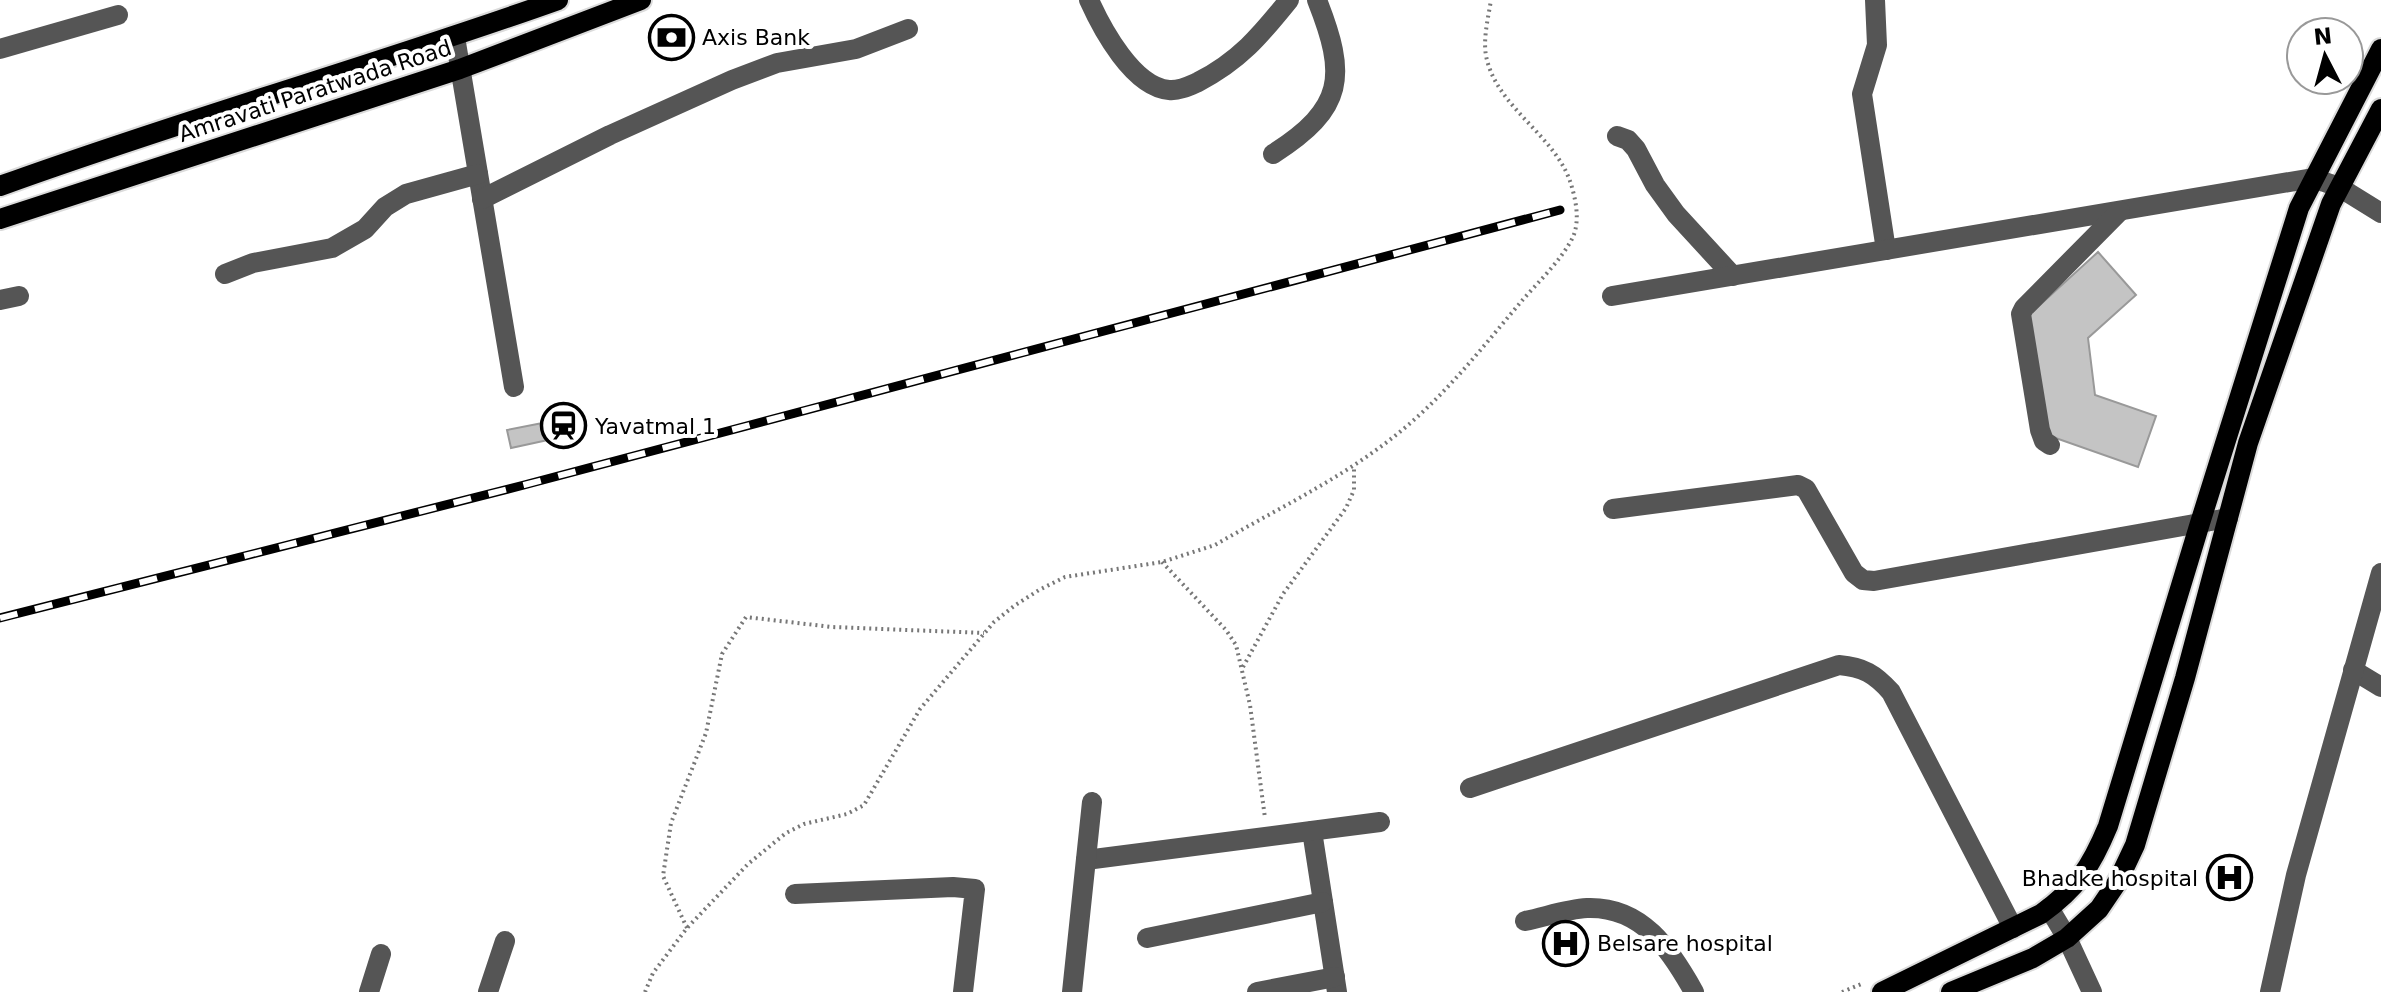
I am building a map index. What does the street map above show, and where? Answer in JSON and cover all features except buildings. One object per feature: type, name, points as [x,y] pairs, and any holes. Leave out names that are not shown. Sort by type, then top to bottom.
[{"type":"main road","name":"Amravati Paratwada Road","points":[[0,186],[88,154],[455,37],[558,0]]},
{"type":"main road","name":"Amravati Paratwada Road","points":[[0,219],[460,69],[641,0]]},
{"type":"main road","points":[[1876,986],[2013,928],[2049,908],[2080,880],[2094,860],[2108,826],[2299,208],[2381,49]]},
{"type":"main road","points":[[1951,992],[2033,958],[2067,938],[2099,909],[2118,881],[2135,845],[2185,678],[2248,443],[2339,187],[2381,109]]},
{"type":"street","points":[[1089,0],[1117,50],[1155,86],[1169,90],[1184,89],[1233,62],[1263,34],[1288,0]]},
{"type":"street","points":[[1273,154],[1303,135],[1322,115],[1334,88],[1335,61],[1331,34],[1317,0]]},
{"type":"street","points":[[1875,0],[1877,45],[1862,94],[1886,250]]},
{"type":"street","points":[[0,49],[118,15]]},
{"type":"street","points":[[482,199],[610,135],[732,80],[777,63],[856,49],[908,29]]},
{"type":"street","points":[[455,37],[514,387]]},
{"type":"street","points":[[1617,136],[1628,140],[1636,149],[1655,185],[1676,214],[1733,276]]},
{"type":"street","points":[[225,274],[253,263],[332,248],[365,229],[385,207],[406,194],[478,174]]},
{"type":"street","points":[[1612,296],[2313,178],[2339,187],[2381,213]]},
{"type":"street","points":[[2050,445],[2044,441],[2040,430],[2021,314],[2120,211]]},
{"type":"street","points":[[1613,509],[1798,485],[1806,489],[1854,573],[1863,580],[1874,581],[2228,518]]},
{"type":"street","points":[[2270,992],[2296,875],[2381,573]]},
{"type":"street","points":[[1470,788],[1839,665],[1858,667],[1876,675],[1891,692],[2013,928]]},
{"type":"street","points":[[2353,670],[2381,687]]},
{"type":"street","points":[[1072,992],[1092,802]]},
{"type":"street","points":[[1086,860],[1380,822]]},
{"type":"street","points":[[1257,992],[1336,984],[1312,831]]},
{"type":"street","points":[[795,894],[953,887],[975,889],[963,992]]},
{"type":"street","points":[[1147,938],[1323,902]]},
{"type":"street","points":[[1525,921],[1584,908],[1610,909],[1634,919],[1674,955],[1694,992]]},
{"type":"street","points":[[2049,908],[2092,992]]},
{"type":"street","points":[[488,992],[505,941]]},
{"type":"street","points":[[369,992],[381,954]]},
{"type":"path","points":[[645,992],[653,973],[687,928],[748,864],[786,833],[804,824],[847,814],[864,805],[920,709],[985,633],[1014,606],[1065,577],[1162,562],[1215,545],[1354,465],[1397,435],[1442,394],[1542,278],[1572,240],[1577,211],[1565,168],[1503,91],[1491,71],[1485,44],[1491,0]]},
{"type":"path","points":[[1243,667],[1283,594],[1328,537],[1346,508],[1354,490],[1354,465]]},
{"type":"path","points":[[1162,562],[1226,630],[1236,645],[1243,667],[1267,837]]},
{"type":"path","points":[[687,928],[663,876],[671,823],[706,733],[722,654],[746,617],[832,627],[985,633]]},
{"type":"path","points":[[1842,992],[1876,986]]},
{"type":"railway","points":[[0,618],[524,485],[1560,210]]},
{"type":"place","name":"Axis Bank","points":[[671,37]]},
{"type":"place","name":"Yavatmal 1","points":[[564,426]]},
{"type":"place","name":"Bhadke hospital","points":[[2229,878]]},
{"type":"place","name":"Belsare hospital","points":[[1566,943]]}]
